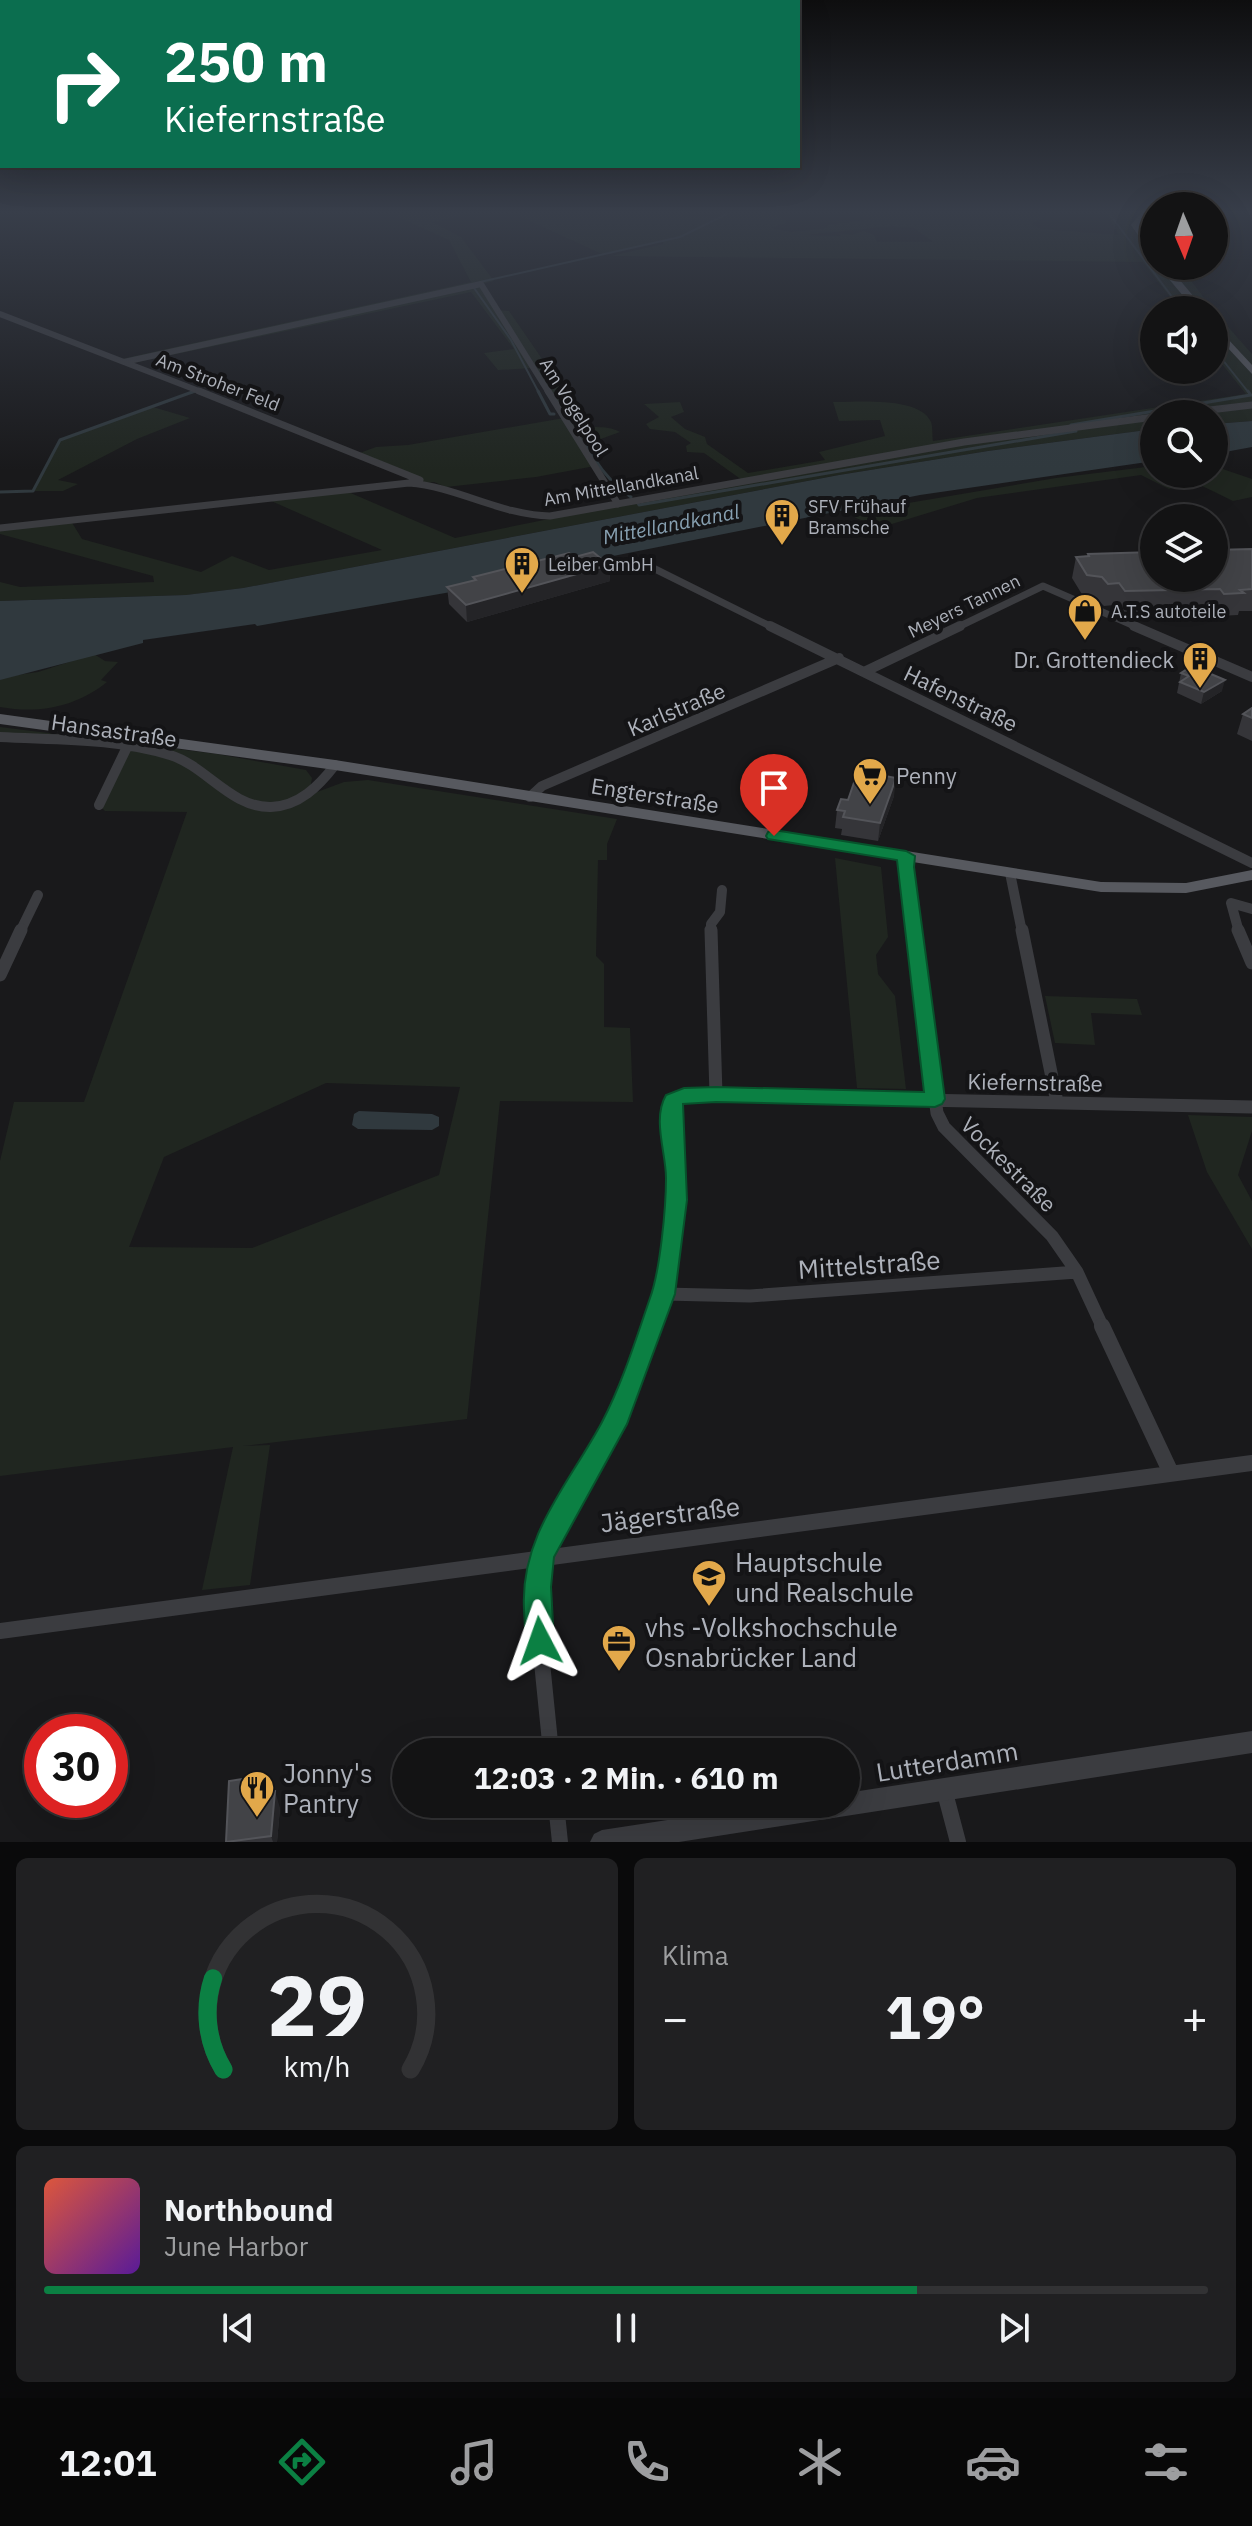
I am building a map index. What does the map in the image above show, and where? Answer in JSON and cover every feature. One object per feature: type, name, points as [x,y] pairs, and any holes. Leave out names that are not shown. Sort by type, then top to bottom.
[{"type":"main road","points":[[1228,343],[1252,371]]},
{"type":"main road","name":"Engterstraße","points":[[0,719],[335,765],[1101,887],[1198,887],[1252,875]]},
{"type":"street","name":"Am Vogelpool","points":[[124,362],[417,298]]},
{"type":"street","name":"Am Vogelpool","points":[[490,298],[618,504]]},
{"type":"street","name":"Am Stroher Feld","points":[[0,314],[330,442],[423,483]]},
{"type":"street","points":[[1228,408],[1252,405]]},
{"type":"street","name":"Am Mittellandkanal","points":[[0,528],[423,483],[444,487],[515,515],[532,517],[964,442],[1140,419]]},
{"type":"street","name":"Hafenstraße","points":[[653,568],[1252,863]]},
{"type":"street","name":"Meyers Tannen","points":[[866,671],[1043,586],[1252,677]]},
{"type":"street","name":"Karlstraße","points":[[530,797],[542,786],[839,658]]},
{"type":"street","name":"Hansastraße","points":[[0,737],[127,747],[184,760],[201,768],[232,797],[270,807],[309,796],[335,765]]},
{"type":"street","points":[[99,805],[127,747]]},
{"type":"street","name":"Vockestraße","points":[[906,856],[935,1099],[944,1127],[1052,1236],[1077,1272],[1171,1473]]},
{"type":"street","points":[[1010,873],[1057,1102]]},
{"type":"street","points":[[716,1095],[711,924],[720,912],[722,890]]},
{"type":"street","points":[[0,975],[38,895]]},
{"type":"street","points":[[1252,909],[1231,903],[1232,915],[1252,963]]},
{"type":"street","name":"Kiefernstraße","points":[[664,1294],[677,1176],[670,1112],[673,1100],[684,1095],[1252,1107]]},
{"type":"street","name":"Mittelstraße","points":[[664,1294],[750,1296],[1077,1272]]},
{"type":"street","points":[[550,1738],[537,1613],[541,1557],[550,1535],[614,1424],[664,1294]]},
{"type":"street","name":"Jägerstraße","points":[[0,1631],[1252,1463]]},
{"type":"street","name":"Lutterdamm","points":[[602,1842],[1252,1742]]},
{"type":"street","points":[[944,1789],[958,1842]]},
{"type":"street","points":[[557,1818],[560,1842]]},
{"type":"shaded area","points":[[399,298],[443,298],[129,364],[117,360]]},
{"type":"shaded area","points":[[475,298],[490,298],[497,310],[509,311],[578,411],[573,419],[585,425],[620,432],[598,440],[595,466],[536,477],[446,487],[434,482],[420,484],[354,455],[376,447],[408,445],[564,418],[533,368],[498,370],[484,353],[514,349]]},
{"type":"shaded area","points":[[1228,327],[1252,354],[1252,421],[1228,423],[1228,400],[1206,400],[1246,394],[1228,372]]},
{"type":"shaded area","points":[[680,402],[684,412],[671,417],[685,429],[705,437],[707,444],[748,473],[825,460],[819,452],[885,436],[880,420],[839,421],[833,402],[887,402],[914,408],[931,422],[933,441],[1140,410],[1140,431],[839,475],[243,588],[187,595],[0,601],[0,582],[20,587],[154,582],[153,576],[0,534],[0,528],[71,521],[82,539],[201,572],[232,556],[269,570],[382,550],[269,500],[346,491],[455,538],[742,480],[704,453],[687,452],[686,446],[691,443],[675,432],[650,429],[646,424],[659,417],[644,404]]},
{"type":"shaded area","points":[[153,407],[190,418],[137,439],[58,480],[78,484],[63,491],[33,491],[60,440]]},
{"type":"shaded area","points":[[1140,468],[1140,475],[977,498],[882,527],[853,516],[855,512],[1056,478]]},
{"type":"shaded area","points":[[1228,471],[1252,479],[1252,497],[1233,501],[1206,488],[1228,488]]},
{"type":"shaded area","points":[[94,654],[105,661],[118,662],[101,680],[107,682],[95,691],[70,703],[43,709],[0,707],[0,680],[3,677],[38,672]]},
{"type":"shaded area","points":[[0,727],[217,754],[306,770],[312,778],[309,795],[344,782],[368,780],[617,819],[607,844],[607,860],[598,860],[596,956],[604,964],[604,1027],[630,1028],[633,1102],[500,1101],[467,1419],[243,1446],[270,1445],[250,1585],[202,1590],[233,1447],[0,1476],[0,1161],[14,1102],[84,1102],[187,812],[105,811],[99,805],[127,748],[0,737]],"holes":[[[326,1083],[460,1087],[439,1175],[252,1248],[129,1247],[164,1157]]]},
{"type":"shaded area","points":[[835,858],[881,867],[888,937],[876,955],[878,974],[895,996],[906,1089],[857,1088]]},
{"type":"shaded area","points":[[1045,996],[1137,999],[1142,1015],[1091,1013],[1095,1045],[1055,1043]]},
{"type":"shaded area","points":[[1188,1115],[1252,1117],[1252,1131],[1238,1175],[1252,1201],[1252,1249],[1207,1172]]},
{"type":"water","points":[[1252,421],[1252,447],[1228,451],[1228,423]]},
{"type":"water","name":"Mittellandkanal","points":[[1140,431],[1140,463],[920,495],[588,561],[485,586],[257,626],[143,640],[143,643],[0,680],[0,601],[186,595],[243,588],[839,475]]},
{"type":"water","points":[[359,1111],[432,1114],[439,1117],[439,1126],[432,1130],[358,1129],[352,1125],[354,1114]]},
{"type":"building","points":[[1252,549],[1252,589],[1240,590],[1244,593],[1222,592],[1228,592],[1228,550]]},
{"type":"building","points":[[593,552],[609,565],[466,605],[447,587],[476,580],[473,577],[569,553],[575,557]]},
{"type":"building","points":[[1140,552],[1140,591],[1125,591],[1119,583],[1108,584],[1102,577],[1087,575],[1076,557]]},
{"type":"building","points":[[1192,666],[1225,680],[1204,692],[1180,682],[1189,676],[1181,673]]},
{"type":"building","points":[[1252,708],[1252,718],[1243,714]]},
{"type":"building","points":[[858,771],[896,778],[880,823],[843,817],[845,811],[837,810],[841,799],[848,800]]},
{"type":"building","points":[[256,1777],[255,1793],[275,1791],[271,1836],[226,1842],[229,1781]]},
{"type":"waterway","points":[[481,298],[511,340],[539,393]]},
{"type":"waterway","points":[[1228,367],[1249,393]]},
{"type":"waterway","points":[[0,492],[33,491],[60,440],[195,391]]},
{"type":"waterway","points":[[190,393],[196,391]]},
{"type":"waterway","points":[[538,391],[550,414],[554,414]]},
{"type":"waterway","points":[[1071,425],[1251,395]]},
{"type":"waterway","points":[[568,412],[572,412],[582,437],[602,470],[631,497]]},
{"type":"waterway","points":[[637,502],[639,505],[1076,431]]},
{"type":"place","name":"SFV Frühauf Bramsche","points":[[782,547]]},
{"type":"place","name":"Leiber GmbH","points":[[522,595]]},
{"type":"place","name":"A.T.S autoteile","points":[[1085,642]]},
{"type":"place","name":"Dr. Grottendieck","points":[[1200,690]]},
{"type":"place","name":"Penny","points":[[870,806]]},
{"type":"place","name":"Hauptschule und Realschule","points":[[709,1608]]},
{"type":"place","name":"vhs -Volkshochschule Osnabrücker Land","points":[[619,1673]]},
{"type":"place","name":"Jonny's Pantry","points":[[257,1819]]},
{"type":"route","points":[[540,1641],[537,1587],[541,1557],[550,1535],[614,1424],[664,1294],[676,1200],[677,1176],[670,1112],[673,1100],[684,1095],[935,1099],[906,856],[774,836]]}]
